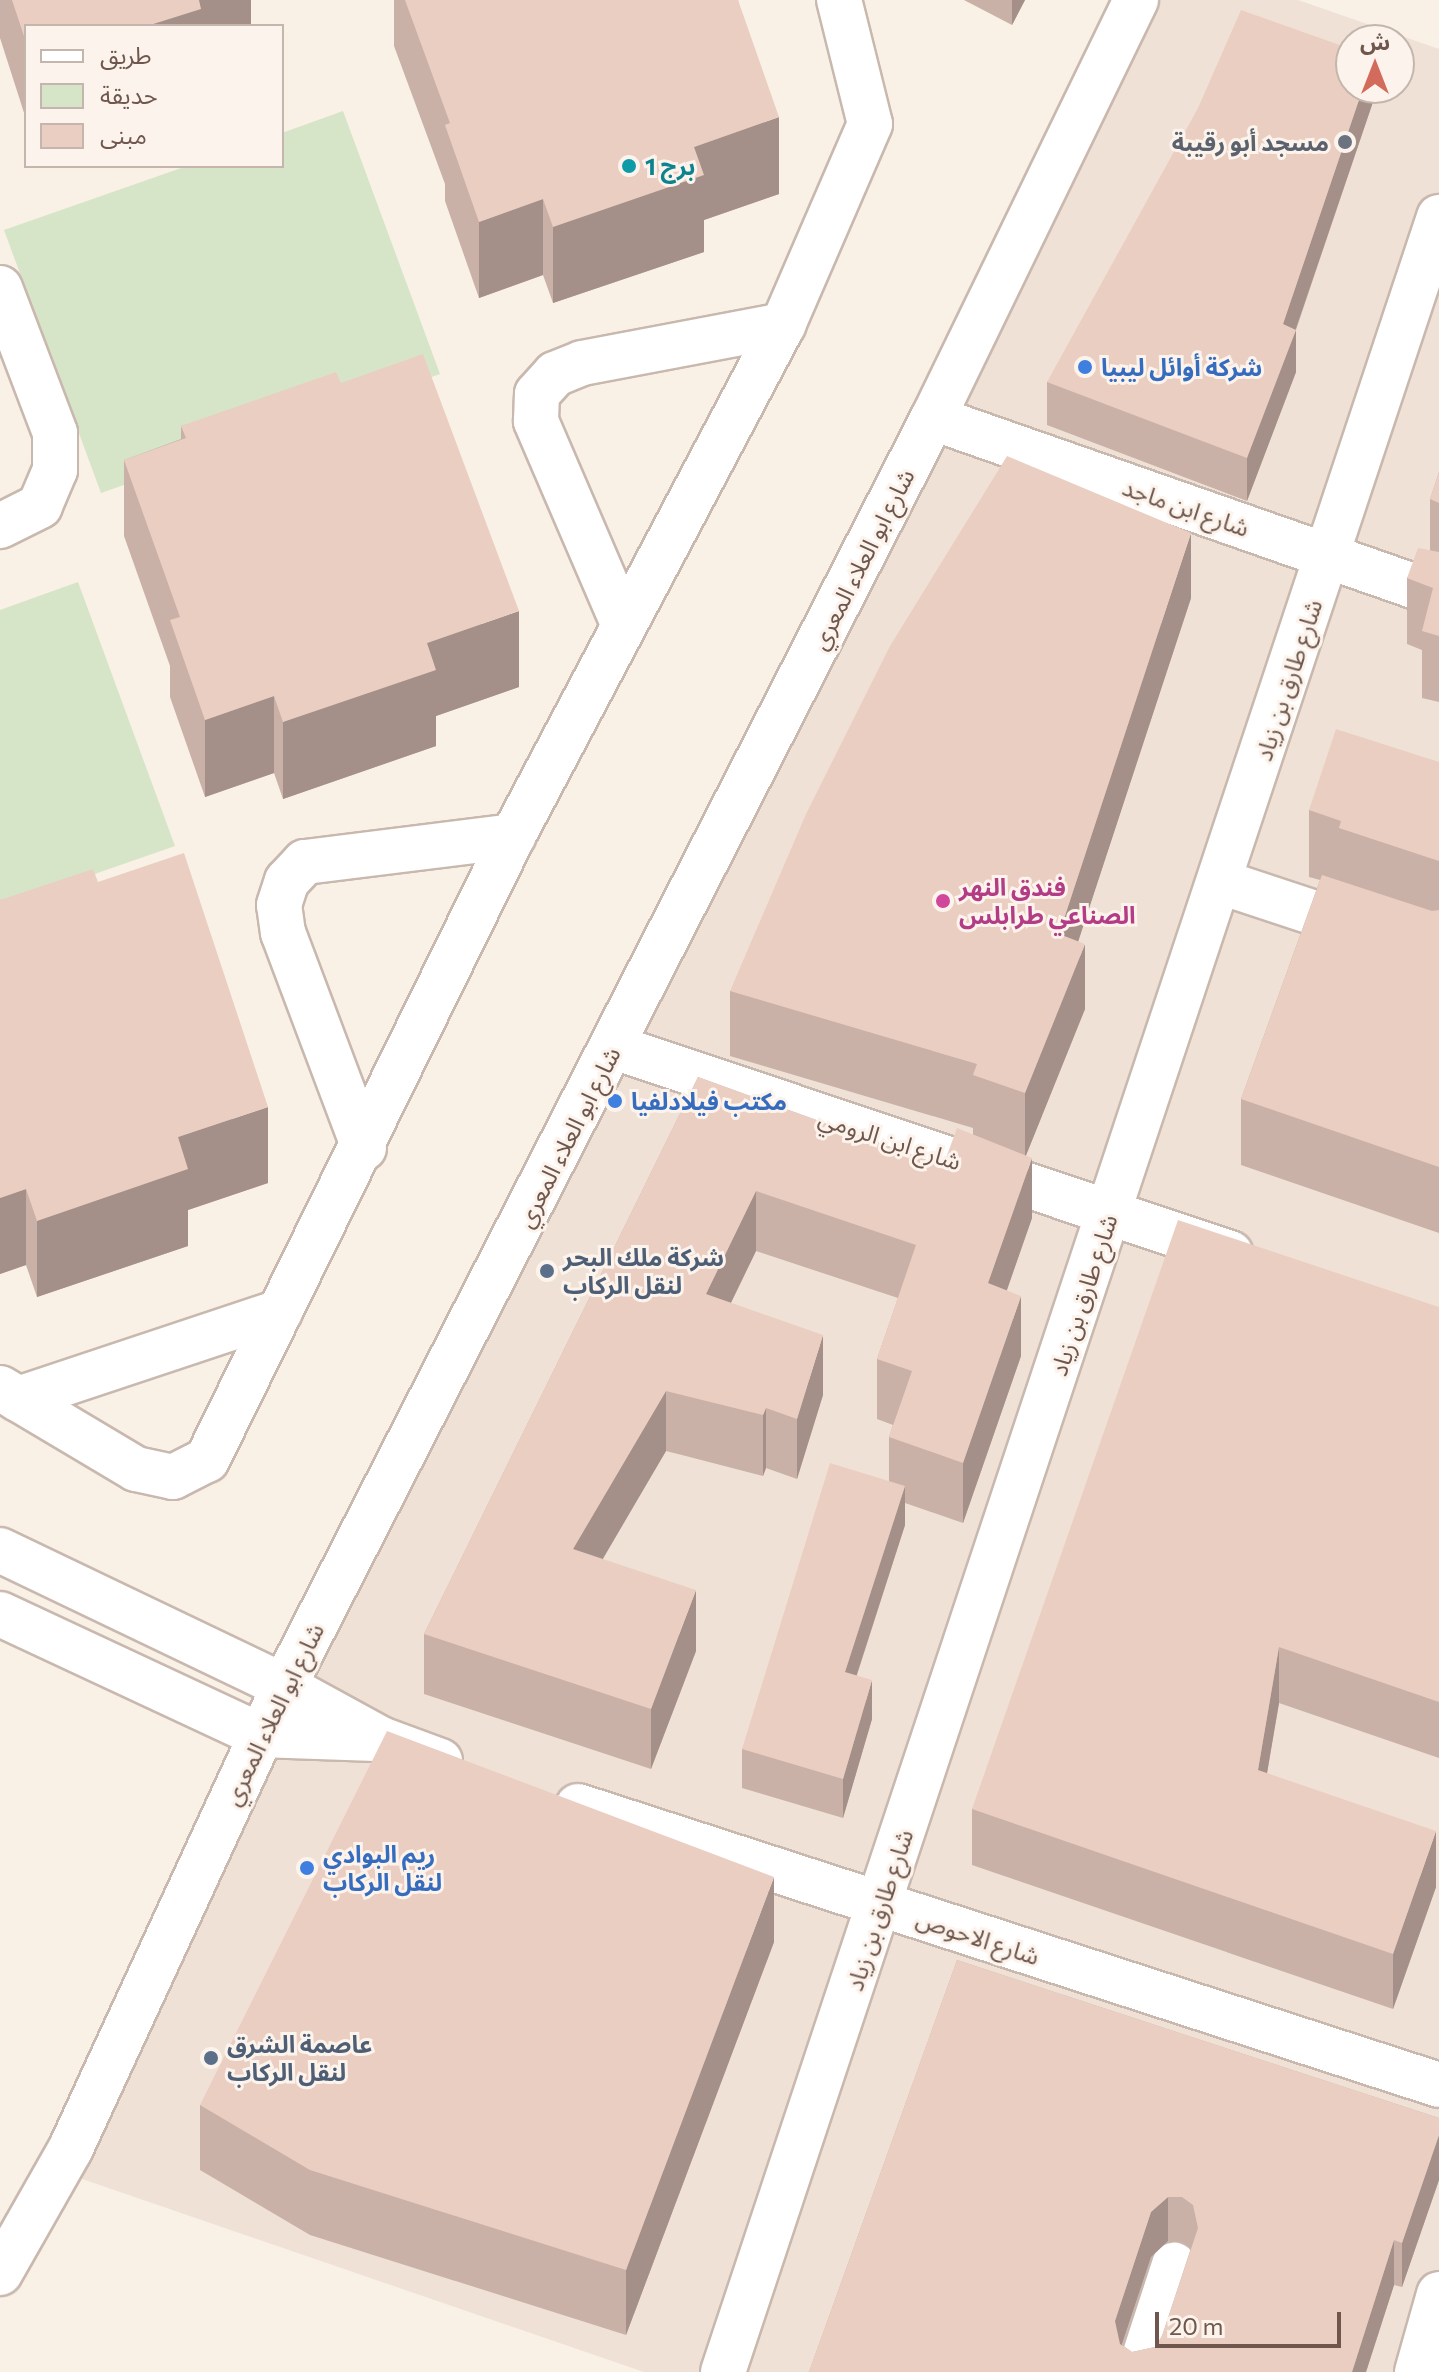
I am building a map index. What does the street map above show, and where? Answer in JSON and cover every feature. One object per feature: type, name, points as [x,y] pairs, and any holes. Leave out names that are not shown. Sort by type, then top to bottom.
[{"type":"street","points":[[9,1394],[136,1469],[173,1477],[207,1460],[622,621],[783,325],[870,124],[839,0]]},
{"type":"street","name":"شارع ابو العلاء المعري","points":[[0,2273],[70,2150],[284,1686],[614,1047],[933,418],[1136,0]]},
{"type":"street","name":"شارع طارق بن زياد","points":[[723,2372],[1329,557],[1439,217]]},
{"type":"street","points":[[0,288],[55,433],[55,470],[40,506],[0,526]]},
{"type":"street","points":[[622,621],[536,421],[537,394],[555,374],[582,363],[783,325]]},
{"type":"street","name":"شارع ابن ماجد","points":[[933,418],[1439,595]]},
{"type":"street","points":[[364,1148],[283,933],[279,905],[287,881],[305,862],[513,836]]},
{"type":"street","points":[[1221,882],[1439,954]]},
{"type":"street","name":"شارع ابن الرومي","points":[[614,1047],[1275,1268]]},
{"type":"street","points":[[9,1394],[280,1312]]},
{"type":"street","points":[[0,1550],[284,1686],[381,1739],[484,1775]]},
{"type":"street","points":[[0,1614],[260,1735],[381,1739]]},
{"type":"street","name":"شارع الاحوص","points":[[543,1795],[1439,2085]]},
{"type":"street","points":[[1139,2372],[1174,2265]]},
{"type":"street","points":[[1417,2372],[1439,2294]]},
{"type":"shaded area","points":[[1130,0],[1298,0],[1367,24],[1335,24],[1335,104],[1415,104],[1415,41],[1439,49],[1439,2372],[644,2372],[59,2171]]},
{"type":"green space","points":[[343,111],[440,374],[101,493],[4,230],[181,168],[284,168],[284,132]]},
{"type":"green space","points":[[78,582],[175,846],[0,907],[0,610]]},
{"type":"building","points":[[12,0],[199,0],[201,9],[153,24],[24,24],[24,36]]},
{"type":"building","name":"برج 1","points":[[405,0],[738,0],[779,117],[694,147],[704,175],[553,227],[543,199],[479,222],[445,125],[450,123]]},
{"type":"building","points":[[1241,10],[1335,43],[1335,104],[1358,104],[1283,324],[1296,330],[1247,458],[1047,382],[1198,108]]},
{"type":"building","points":[[423,354],[519,611],[427,643],[436,670],[283,722],[274,696],[205,720],[170,620],[180,617],[124,460],[186,438],[181,426],[336,372],[341,383]]},
{"type":"building","points":[[1007,456],[1191,533],[1059,934],[1085,944],[1025,1093],[973,1075],[977,1064],[730,991],[806,814],[890,646]]},
{"type":"building","points":[[1439,472],[1439,503],[1430,499]]},
{"type":"building","points":[[1418,548],[1439,552],[1439,636],[1422,631],[1433,588],[1407,578]]},
{"type":"building","points":[[1336,729],[1439,762],[1439,861],[1339,828],[1341,821],[1309,810]]},
{"type":"building","points":[[184,853],[268,1107],[178,1137],[188,1169],[37,1221],[26,1189],[0,1198],[0,900],[93,869],[98,882]]},
{"type":"building","points":[[1322,875],[1432,911],[1439,910],[1439,1167],[1241,1099]]},
{"type":"building","points":[[698,1077],[943,1166],[957,1128],[1032,1158],[988,1283],[1021,1296],[963,1463],[889,1437],[912,1371],[877,1359],[916,1245],[756,1191],[706,1294],[823,1335],[797,1419],[766,1408],[763,1415],[666,1391],[573,1549],[696,1590],[651,1709],[424,1634]]},
{"type":"building","points":[[1178,1220],[1439,1307],[1439,1702],[1279,1647],[1258,1770],[1436,1831],[1393,1954],[972,1809]]},
{"type":"building","points":[[830,1463],[905,1486],[845,1672],[872,1680],[843,1779],[742,1749]]},
{"type":"building","points":[[387,1731],[774,1877],[626,2270],[310,2170],[200,2105]]},
{"type":"building","points":[[957,1960],[1439,2118],[1439,2135],[1402,2243],[1394,2240],[1352,2372],[809,2372]],"holes":[[[1168,2197],[1182,2197],[1193,2205],[1198,2228],[1162,2336],[1155,2347],[1132,2352],[1120,2344],[1115,2321],[1151,2212]]]},
{"type":"place","name":"مسجد أبو رقيبة","points":[[1345,142]]},
{"type":"place","name":"برج 1","points":[[629,166]]},
{"type":"place","name":"شركة أوائل ليبيا","points":[[1085,367]]},
{"type":"place","name":"فندق النهر الصناعي طرابلس","points":[[943,901]]},
{"type":"place","name":"مكتب فيلادلفيا","points":[[615,1101]]},
{"type":"place","name":"شركة ملك البحر لنقل الركاب","points":[[547,1271]]},
{"type":"place","name":"ريم البوادي لنقل الركاب","points":[[307,1868]]},
{"type":"place","name":"عاصمة الشرق لنقل الركاب","points":[[211,2058]]}]
